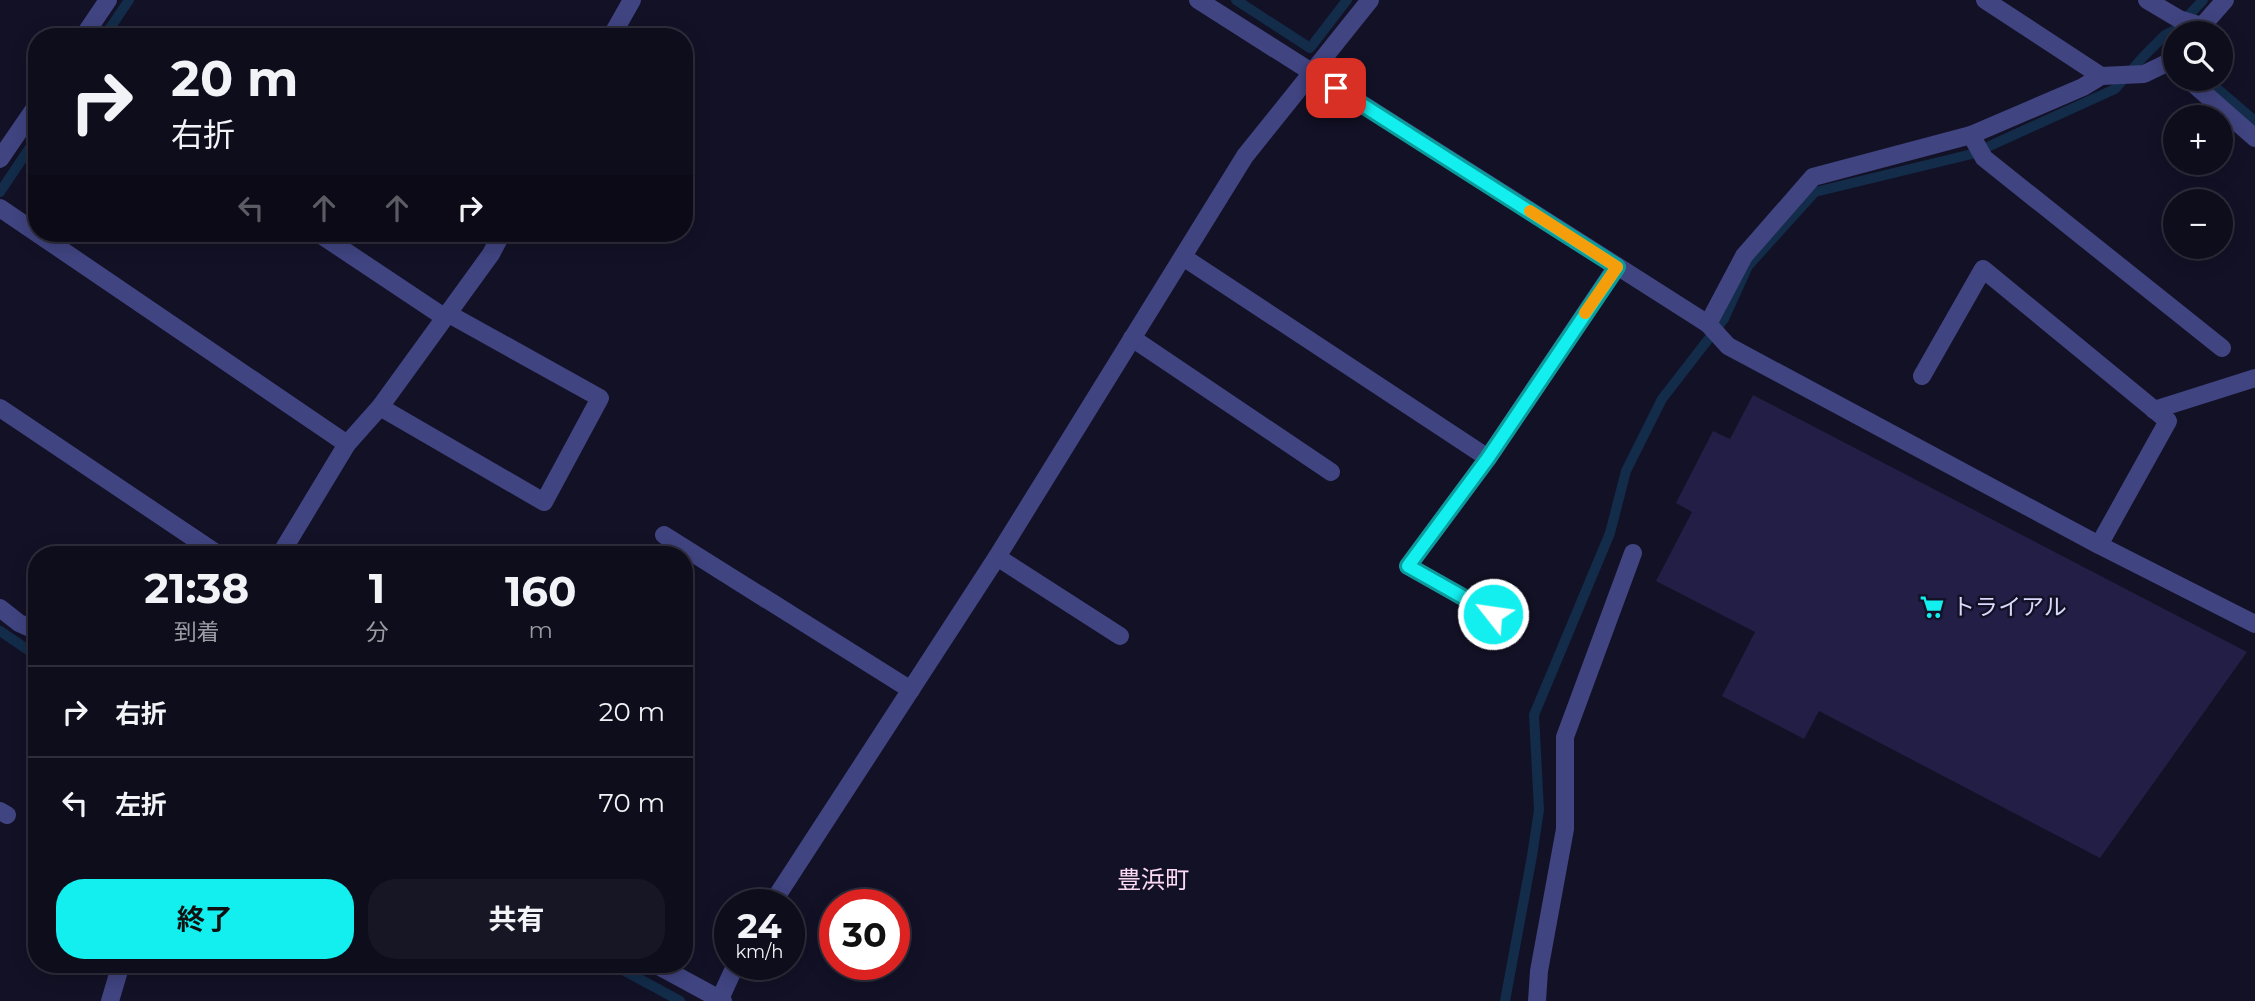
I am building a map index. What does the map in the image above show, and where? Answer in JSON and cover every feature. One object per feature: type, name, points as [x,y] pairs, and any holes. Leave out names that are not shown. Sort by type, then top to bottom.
[{"type":"street","points":[[89,28],[108,0]]},
{"type":"street","points":[[616,28],[632,0]]},
{"type":"street","points":[[1198,0],[1712,328],[1728,346],[2099,545],[2255,624]]},
{"type":"street","points":[[781,889],[997,557],[1245,156],[1370,0]]},
{"type":"street","points":[[1986,0],[2101,76]]},
{"type":"street","points":[[2147,0],[2184,21]]},
{"type":"street","points":[[2199,21],[2225,0]]},
{"type":"street","points":[[1712,328],[1744,256],[1813,177],[1977,146],[2101,76],[2144,74],[2163,66]]},
{"type":"street","points":[[2202,91],[2255,138]]},
{"type":"street","points":[[0,159],[28,118]]},
{"type":"street","points":[[1977,146],[2222,348]]},
{"type":"street","points":[[2,209],[28,227]]},
{"type":"street","points":[[50,242],[347,444]]},
{"type":"street","points":[[332,242],[445,315],[600,398],[544,502],[380,407]]},
{"type":"street","points":[[285,546],[347,444],[380,407],[497,242]]},
{"type":"street","points":[[1182,257],[1488,458]]},
{"type":"street","points":[[1493,614],[1408,566],[1488,458],[1617,267]]},
{"type":"street","points":[[1923,376],[1983,269],[2168,421],[2099,545]]},
{"type":"street","points":[[1132,338],[1331,472]]},
{"type":"street","points":[[2154,410],[2255,378]]},
{"type":"street","points":[[0,408],[206,546]]},
{"type":"street","points":[[664,534],[683,546]]},
{"type":"street","points":[[693,552],[911,690]]},
{"type":"street","points":[[1536,1001],[1565,829],[1565,737],[1633,553]]},
{"type":"street","points":[[997,557],[1120,636]]},
{"type":"street","points":[[0,608],[28,627]]},
{"type":"street","points":[[110,1001],[118,973]]},
{"type":"street","points":[[672,973],[721,1000],[729,980]]},
{"type":"building","name":"トライアル","points":[[1753,395],[2247,652],[2100,858],[1819,711],[1804,739],[1722,696],[1755,632],[1656,581],[1692,512],[1676,503],[1713,431],[1730,439]]},
{"type":"waterway","points":[[110,28],[129,0]]},
{"type":"waterway","points":[[1236,0],[1310,48],[1347,0]]},
{"type":"waterway","points":[[1505,1001],[1539,810],[1534,715],[1610,533],[1626,471],[1662,399],[1724,319],[1748,266],[1815,192],[1972,154],[2115,89],[2143,57],[2165,35],[2175,30],[2203,0]]},
{"type":"waterway","points":[[2220,91],[2255,121]]},
{"type":"waterway","points":[[0,192],[28,150]]},
{"type":"waterway","points":[[0,631],[28,650]]},
{"type":"waterway","points":[[629,973],[680,1001]]},
{"type":"slow traffic","points":[[1530,211],[1617,267],[1585,313]]},
{"type":"place","name":"トライアル","points":[[1932,607]]},
{"type":"district","name":"豊浜町","points":[[1153,880]]},
{"type":"route","points":[[1336,88],[1617,267],[1488,458],[1408,566],[1493,614]]}]
